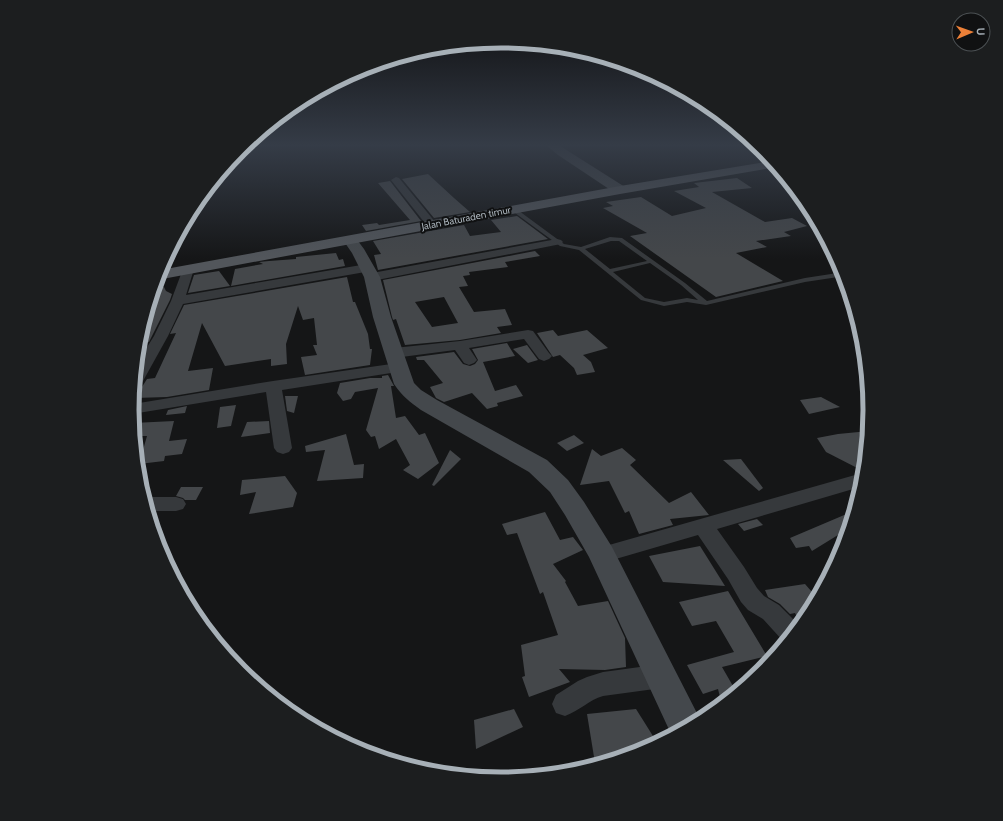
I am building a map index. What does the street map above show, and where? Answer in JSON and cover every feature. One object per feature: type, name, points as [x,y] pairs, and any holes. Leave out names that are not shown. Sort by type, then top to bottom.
[{"type":"main road","points":[[608,182],[620,190]]},
{"type":"main road","name":"Jalan Baturaden timur","points":[[166,273],[666,182]]},
{"type":"main road","points":[[350,240],[359,252],[370,273],[382,317],[404,384],[414,395],[429,405],[517,453],[543,471],[559,486],[575,509],[602,555],[685,723]]},
{"type":"street","points":[[398,182],[432,224]]},
{"type":"street","points":[[178,301],[292,280],[370,273],[557,242]]},
{"type":"street","points":[[141,370],[162,336],[178,301],[188,269]]},
{"type":"street","points":[[139,408],[273,386],[396,361],[460,345],[528,334],[544,356]]},
{"type":"street","points":[[460,345],[469,360]]},
{"type":"street","points":[[273,386],[283,448]]},
{"type":"street","points":[[602,555],[857,483]]},
{"type":"street","points":[[151,504],[176,504]]},
{"type":"street","points":[[703,526],[736,573],[749,595],[756,603],[771,612],[789,631]]},
{"type":"street","points":[[565,704],[587,689],[603,684],[662,676]]},
{"type":"lane","points":[[513,209],[562,245],[581,249],[610,271],[643,300],[651,302],[664,304],[687,300],[706,303],[804,280],[837,275]]},
{"type":"lane","points":[[581,249],[610,239],[620,239],[706,303]]},
{"type":"lane","points":[[610,271],[652,262]]},
{"type":"building","points":[[391,182],[421,221],[366,231],[362,225],[377,223],[379,225],[410,220],[378,183]]},
{"type":"building","points":[[405,182],[437,182],[470,212],[434,218]]},
{"type":"building","points":[[743,182],[752,188],[712,192],[765,222],[792,218],[807,226],[784,232],[791,236],[756,241],[767,247],[736,253],[783,281],[716,297],[630,236],[647,233],[603,208],[613,206],[606,202],[641,197],[672,216],[706,208],[674,191],[699,187],[694,183]]},
{"type":"building","points":[[517,216],[548,239],[378,270],[374,255],[381,254],[373,241],[464,225],[470,236],[501,232],[491,220]]},
{"type":"building","points":[[535,251],[540,256],[505,262],[508,267],[469,272],[470,275],[463,276],[468,286],[459,287],[474,312],[505,309],[512,325],[497,327],[501,333],[460,340],[405,345],[396,319],[393,320],[383,280]],"holes":[[[444,297],[458,323],[432,327],[415,302]]]},
{"type":"building","points":[[336,253],[339,260],[343,259],[345,266],[231,286],[235,269],[263,264],[259,262],[296,259],[296,257]]},
{"type":"building","points":[[219,271],[230,286],[188,293],[194,275]]},
{"type":"building","points":[[347,277],[353,302],[355,302],[368,334],[370,349],[372,349],[370,365],[305,375],[301,357],[317,355],[313,345],[317,345],[314,318],[303,320],[298,306],[286,344],[287,364],[271,366],[271,359],[225,366],[202,323],[188,371],[213,368],[209,390],[167,397],[140,398],[140,390],[147,379],[155,378],[176,333],[170,334],[184,305]]},
{"type":"building","points":[[164,287],[166,291],[172,294],[149,342],[145,343],[151,317],[161,288]]},
{"type":"building","points":[[553,330],[558,336],[587,330],[608,348],[583,355],[591,362],[595,372],[577,375],[574,368],[560,355],[553,357],[537,333]]},
{"type":"building","points":[[507,343],[515,356],[483,362],[495,391],[516,385],[523,396],[497,403],[498,406],[487,409],[472,393],[444,402],[436,398],[430,387],[443,383],[424,360],[417,360],[416,357],[454,352],[463,364],[470,366],[475,364],[478,360],[472,349]]},
{"type":"building","points":[[527,345],[538,360],[528,363],[513,349]]},
{"type":"building","points":[[388,375],[394,386],[391,386],[396,418],[405,416],[419,435],[425,433],[439,463],[418,479],[403,470],[410,465],[396,439],[379,449],[375,436],[371,437],[366,430],[378,388],[355,392],[351,399],[343,401],[337,393],[340,383],[370,378],[382,378],[382,376]]},
{"type":"building","points":[[285,396],[298,396],[294,413],[287,411]]},
{"type":"building","points":[[821,397],[840,407],[809,414],[800,400]]},
{"type":"building","points":[[236,405],[231,426],[217,428],[220,407]]},
{"type":"building","points":[[187,406],[185,413],[166,415],[168,410]]},
{"type":"building","points":[[174,421],[169,441],[187,439],[182,454],[165,456],[164,461],[143,464],[142,455],[147,436],[140,436],[140,423]]},
{"type":"building","points":[[269,421],[270,433],[241,437],[247,422]]},
{"type":"building","points":[[863,432],[859,469],[826,452],[817,438]]},
{"type":"building","points":[[346,434],[354,465],[364,464],[363,478],[317,481],[325,450],[306,452],[305,446]]},
{"type":"building","points":[[574,435],[584,443],[567,451],[557,443]]},
{"type":"building","points":[[622,448],[636,460],[630,465],[669,503],[691,492],[709,515],[670,519],[673,525],[639,534],[629,511],[625,513],[609,481],[580,485],[592,449],[601,456]]},
{"type":"building","points":[[450,450],[461,459],[434,486],[432,485]]},
{"type":"building","points":[[741,459],[763,488],[759,491],[723,460]]},
{"type":"building","points":[[285,476],[297,493],[293,507],[249,514],[256,492],[240,495],[242,480]]},
{"type":"building","points":[[181,487],[203,487],[196,500],[185,500],[176,496]]},
{"type":"building","points":[[545,512],[560,540],[573,537],[583,550],[553,564],[566,581],[565,582],[578,606],[608,601],[625,638],[626,667],[605,670],[559,669],[570,682],[529,697],[522,677],[525,676],[521,645],[558,635],[543,592],[540,594],[517,533],[507,535],[502,524]]},
{"type":"building","points":[[849,513],[840,539],[838,535],[812,551],[809,546],[796,548],[790,538]]},
{"type":"building","points":[[757,519],[763,525],[744,531],[738,524]]},
{"type":"building","points":[[700,546],[725,586],[663,582],[649,556]]},
{"type":"building","points":[[805,584],[814,594],[798,619],[795,613],[790,614],[780,604],[768,597],[765,590]]},
{"type":"building","points":[[728,591],[767,656],[722,667],[734,688],[721,699],[718,689],[703,694],[687,665],[734,652],[716,621],[692,626],[679,602]]},
{"type":"building","points":[[514,709],[523,727],[476,749],[474,720]]},
{"type":"building","points":[[636,709],[655,739],[618,754],[595,761],[587,714]]}]
